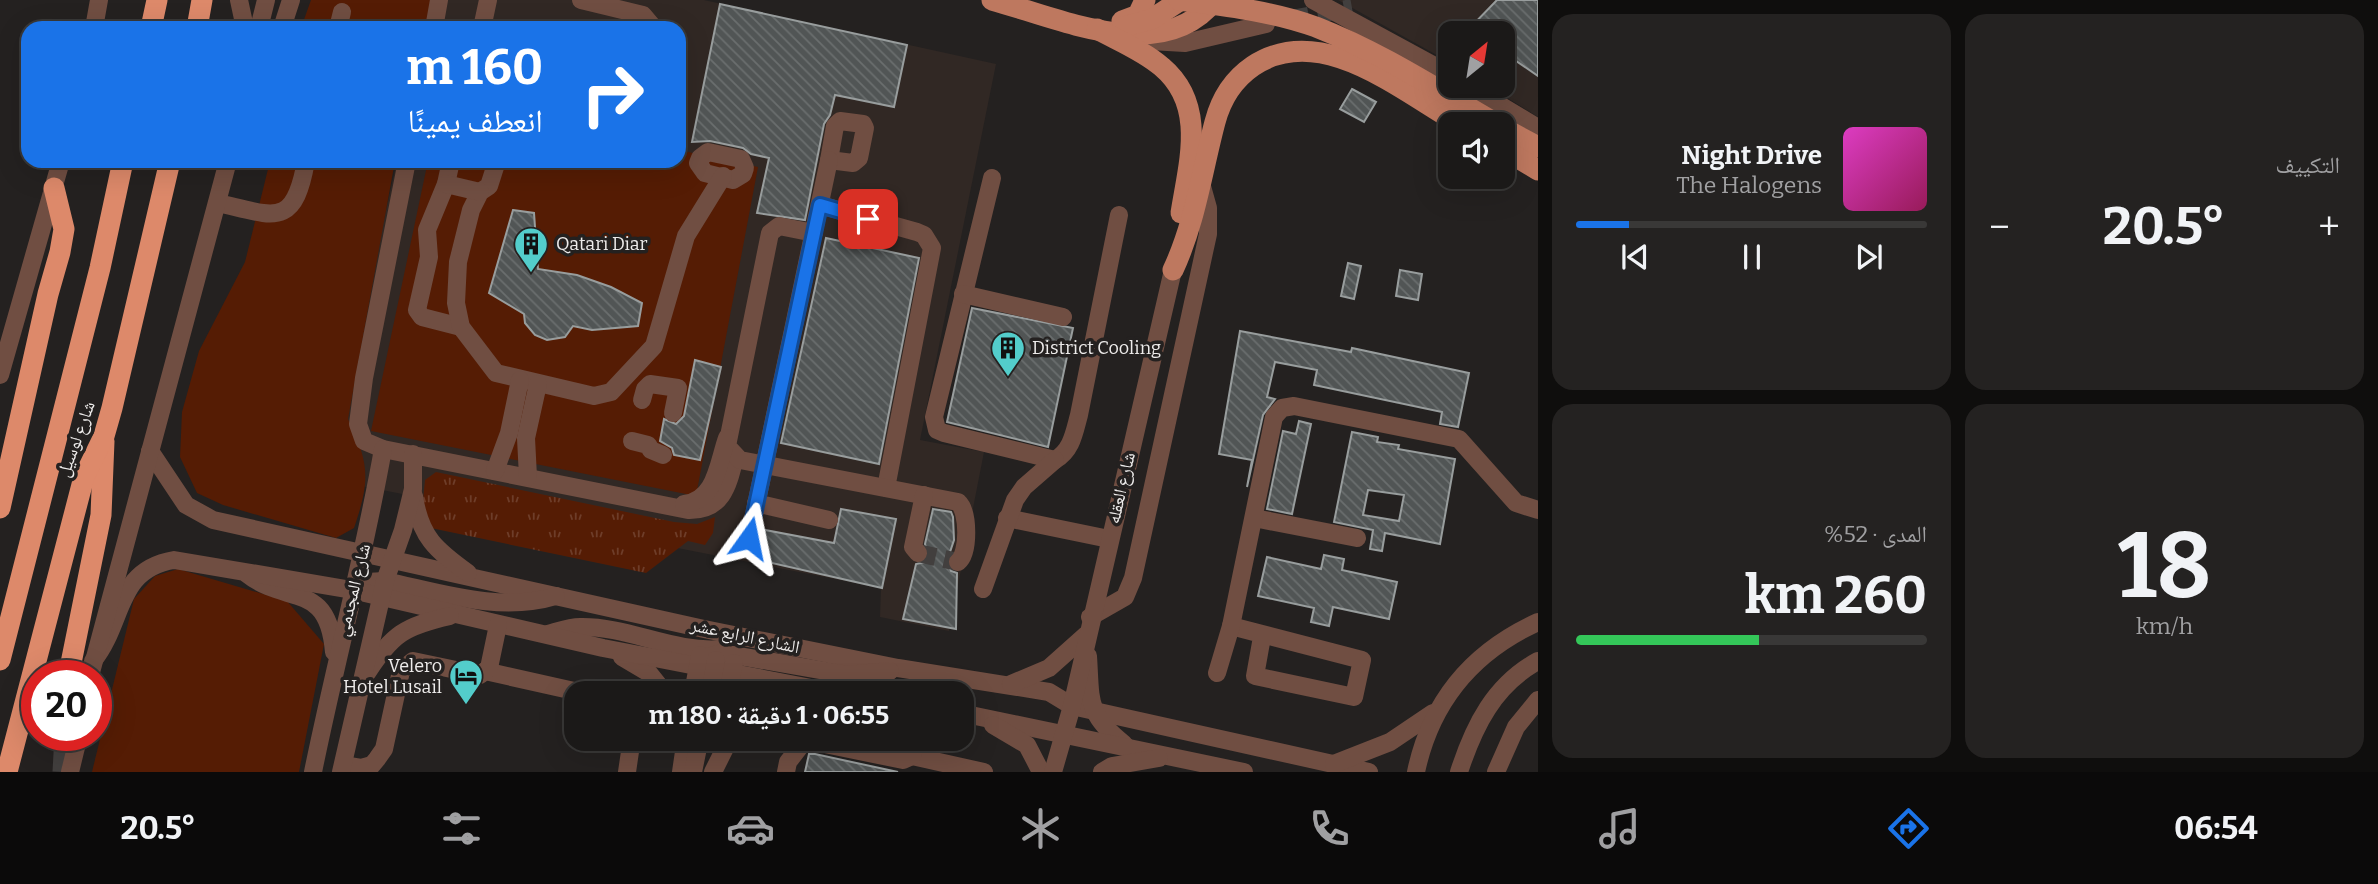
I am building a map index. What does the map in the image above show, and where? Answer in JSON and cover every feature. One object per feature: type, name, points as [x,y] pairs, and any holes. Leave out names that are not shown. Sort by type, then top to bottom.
[{"type":"highway","points":[[152,21],[156,0]]},
{"type":"highway","points":[[198,21],[202,0]]},
{"type":"highway","name":"شارع لوسيل","points":[[0,660],[100,268],[121,168]]},
{"type":"highway","name":"شارع لوسيل","points":[[7,772],[85,477],[104,436],[146,274],[169,168]]},
{"type":"highway","points":[[0,508],[45,305],[61,252],[64,229],[54,188]]},
{"type":"highway","points":[[85,660],[101,515],[104,436]]},
{"type":"main road","points":[[992,0],[1097,29],[1137,35],[1163,33],[1188,23],[1215,0]]},
{"type":"main road","points":[[1097,29],[1138,15],[1145,0]]},
{"type":"main road","points":[[1097,29],[1135,25],[1153,19],[1180,0],[1267,13],[1315,27],[1379,56],[1476,112]]},
{"type":"main road","points":[[1097,29],[1161,65],[1180,85],[1191,110],[1192,137],[1173,270]]},
{"type":"main road","points":[[1173,270],[1201,183],[1215,120],[1226,94],[1243,73],[1266,58],[1291,50],[1320,50],[1347,59],[1439,112]]},
{"type":"main road","points":[[1515,135],[1538,148]]},
{"type":"main road","points":[[1515,156],[1538,170]]},
{"type":"street","points":[[86,0],[87,21]]},
{"type":"street","points":[[94,21],[99,0]]},
{"type":"street","points":[[239,0],[251,21]]},
{"type":"street","points":[[255,21],[258,0]]},
{"type":"street","points":[[257,21],[266,0]]},
{"type":"street","points":[[284,21],[291,0]]},
{"type":"street","points":[[434,21],[439,0]]},
{"type":"street","points":[[484,21],[488,0]]},
{"type":"street","points":[[582,0],[639,21]]},
{"type":"street","points":[[1313,0],[1438,68]]},
{"type":"street","points":[[1097,29],[1143,41],[1185,43],[1227,36],[1266,24]]},
{"type":"street","points":[[1488,98],[1538,128]]},
{"type":"street","points":[[749,538],[830,160]]},
{"type":"street","points":[[0,375],[59,168]]},
{"type":"street","points":[[87,660],[150,451],[226,168]]},
{"type":"street","points":[[218,203],[264,213],[282,212],[293,206],[304,168]]},
{"type":"street","points":[[406,168],[364,378],[358,424],[364,441],[383,449],[701,510],[712,506],[722,496],[727,439],[770,233],[779,226],[814,233]]},
{"type":"street","points":[[449,168],[446,184],[427,230],[429,257],[417,310],[422,317],[461,327]]},
{"type":"street","points":[[495,168],[489,186],[480,192],[471,210],[458,262],[456,303],[461,327],[496,373],[594,396],[611,392],[654,346],[686,236],[723,176]]},
{"type":"street","points":[[992,178],[934,424],[944,433],[1055,460]]},
{"type":"street","points":[[1010,685],[1049,668],[1088,626],[1125,597],[1133,578],[1208,234],[1208,208],[1201,183]]},
{"type":"street","points":[[446,184],[480,192]]},
{"type":"street","points":[[820,205],[917,232],[924,235],[932,248],[886,488]]},
{"type":"street","points":[[983,589],[1007,518],[1024,487],[1063,455],[1071,443],[1119,215]]},
{"type":"street","name":"شارع العقله","points":[[1072,736],[1072,706],[1088,626],[1173,270]]},
{"type":"street","points":[[963,294],[1063,317]]},
{"type":"street","points":[[495,471],[529,382]]},
{"type":"street","points":[[528,477],[526,438],[529,382]]},
{"type":"street","points":[[642,400],[645,388],[650,384],[678,388],[673,413]]},
{"type":"street","points":[[1217,673],[1231,626],[1274,418],[1282,408],[1294,406],[1460,439],[1516,503],[1538,510]]},
{"type":"street","points":[[727,439],[735,457]]},
{"type":"street","points":[[632,441],[649,445],[651,450],[663,455]]},
{"type":"street","name":"شارع المجدمي","points":[[313,772],[334,665],[370,524],[383,449]]},
{"type":"street","name":"الشارع الرابع عشر","points":[[150,451],[180,498],[203,516],[391,561],[559,595],[704,629],[898,668],[1049,692],[1072,706],[1369,772]]},
{"type":"street","name":"شارع المجدمي","points":[[342,769],[383,590],[413,489],[413,454]]},
{"type":"street","points":[[735,457],[954,501],[964,508],[963,555],[958,562]]},
{"type":"street","points":[[723,476],[735,457]]},
{"type":"street","points":[[413,489],[417,515],[424,533],[445,556],[474,577]]},
{"type":"street","points":[[918,553],[914,547],[924,495]]},
{"type":"street","points":[[757,503],[829,520]]},
{"type":"street","points":[[1007,518],[1109,539]]},
{"type":"street","points":[[1254,518],[1356,538]]},
{"type":"street","points":[[91,660],[111,633],[128,588],[148,567],[174,560],[241,569],[352,590],[383,590],[502,605],[534,603],[559,595]]},
{"type":"street","points":[[241,569],[263,585],[303,595],[319,608],[327,620],[332,638],[334,665]]},
{"type":"street","points":[[383,590],[454,615],[603,648],[713,660],[736,654],[848,675],[873,674],[898,668]]},
{"type":"street","points":[[360,684],[380,654],[400,632],[415,624],[454,615]]},
{"type":"street","points":[[1416,772],[1422,745],[1436,710],[1467,668],[1488,650],[1538,622]]},
{"type":"street","points":[[342,769],[378,766],[401,671],[412,661],[480,675],[492,658],[498,625]]},
{"type":"street","points":[[1088,626],[1093,711],[1102,727],[1128,747]]},
{"type":"street","points":[[1231,626],[1262,637],[1362,660],[1354,697],[1255,676],[1262,637]]},
{"type":"street","points":[[543,635],[579,627],[600,628],[782,681]]},
{"type":"street","points":[[704,629],[723,681]]},
{"type":"street","points":[[736,654],[740,636]]},
{"type":"street","points":[[700,681],[713,660],[740,636]]},
{"type":"street","points":[[603,648],[649,673],[655,681]]},
{"type":"street","points":[[711,681],[713,660]]},
{"type":"street","points":[[1459,772],[1477,725],[1500,689],[1538,661]]},
{"type":"street","points":[[485,671],[564,689]]},
{"type":"street","points":[[1496,772],[1516,727],[1538,700]]},
{"type":"street","points":[[1334,764],[1390,742],[1436,710]]},
{"type":"street","points":[[974,716],[1128,747],[1169,764]]},
{"type":"street","points":[[974,717],[1001,728],[1027,745],[1041,772]]},
{"type":"street","points":[[1053,772],[1059,754],[1072,736],[1102,727],[1167,727]]},
{"type":"street","points":[[70,772],[75,751]]},
{"type":"street","points":[[627,772],[630,751]]},
{"type":"street","points":[[681,751],[685,769]]},
{"type":"street","points":[[685,769],[686,751]]},
{"type":"street","points":[[685,769],[694,751]]},
{"type":"street","points":[[713,772],[717,751]]},
{"type":"street","points":[[713,772],[724,751]]},
{"type":"street","points":[[786,772],[795,751]]},
{"type":"street","points":[[859,751],[903,760],[911,751]]},
{"type":"street","points":[[925,751],[984,772]]},
{"type":"street","points":[[1102,772],[1112,766],[1169,764],[1244,772]]},
{"type":"shaded area","points":[[432,0],[704,0],[996,64],[920,440],[984,452],[949,631],[880,617],[881,588],[326,479],[395,168],[686,168],[686,21],[428,21]]},
{"type":"shaded area","points":[[1338,0],[1538,0],[1538,117],[1507,98],[1516,98],[1516,21],[1438,21],[1438,56]]},
{"type":"green space","points":[[311,0],[432,0],[428,21],[304,21]]},
{"type":"green space","points":[[686,152],[758,167],[696,496],[371,431],[427,168],[686,168]]},
{"type":"green space","points":[[268,168],[394,168],[348,419],[364,461],[365,485],[354,528],[336,538],[223,505],[197,493],[180,457],[182,412],[199,351],[245,262]]},
{"type":"green space","points":[[436,472],[674,522],[697,524],[715,517],[713,533],[705,545],[688,541],[646,573],[426,527],[422,511],[425,480]]},
{"type":"green space","points":[[178,569],[287,601],[324,644],[299,772],[92,772],[97,751],[112,751],[112,690],[134,599],[155,576]]},
{"type":"building","points":[[1497,0],[1538,0],[1538,76],[1516,61],[1516,21],[1477,21]]},
{"type":"building","points":[[720,4],[907,45],[894,107],[835,95],[830,115],[824,124],[805,220],[757,213],[769,158],[751,154],[743,148],[710,141],[692,142]]},
{"type":"building","points":[[1352,89],[1376,102],[1364,122],[1340,109]]},
{"type":"building","name":"Qatari Diar","points":[[513,210],[534,213],[538,269],[577,275],[611,287],[642,303],[638,326],[592,330],[573,326],[565,337],[547,340],[535,335],[525,323],[524,314],[489,293]]},
{"type":"building","points":[[826,238],[919,258],[879,464],[781,443]]},
{"type":"building","points":[[1348,263],[1361,266],[1354,299],[1341,296]]},
{"type":"building","points":[[1400,270],[1422,274],[1418,300],[1396,296]]},
{"type":"building","name":"District Cooling","points":[[972,308],[1073,328],[1048,447],[947,422]]},
{"type":"building","points":[[1240,331],[1351,352],[1352,348],[1469,373],[1458,427],[1440,424],[1442,412],[1314,385],[1317,370],[1275,362],[1267,397],[1275,399],[1263,415],[1247,487],[1252,460],[1219,454]]},
{"type":"building","points":[[695,360],[721,367],[700,460],[674,455],[672,448],[660,441],[664,419],[676,424],[684,416]]},
{"type":"building","points":[[1299,421],[1311,424],[1292,514],[1267,509],[1283,431],[1296,434]]},
{"type":"building","points":[[1352,432],[1378,437],[1377,442],[1399,445],[1398,449],[1455,459],[1440,544],[1385,533],[1382,551],[1370,549],[1373,530],[1334,522]],"holes":[[[1368,490],[1404,495],[1399,521],[1363,515]]]},
{"type":"building","points":[[841,509],[896,519],[882,588],[759,560],[765,530],[834,543]]},
{"type":"building","points":[[933,509],[951,512],[953,517],[954,540],[947,561],[951,571],[957,573],[956,629],[903,619],[916,564],[925,562],[929,556],[925,544]]},
{"type":"building","points":[[1324,555],[1344,559],[1342,570],[1397,582],[1389,619],[1333,607],[1329,626],[1311,622],[1314,608],[1258,596],[1267,557],[1321,569]]},
{"type":"building","points":[[809,754],[815,754],[898,772],[805,772]]},
{"type":"tunnel","points":[[1291,19],[1352,8]]},
{"type":"tunnel","points":[[918,553],[958,562]]},
{"type":"tunnel","points":[[63,772],[64,751]]},
{"type":"place","name":"Qatari Diar","points":[[531,274]]},
{"type":"place","name":"District Cooling","points":[[1008,378]]},
{"type":"place","name":"Velero Hotel Lusail","points":[[466,706]]},
{"type":"route","points":[[749,538],[820,205],[868,219]]}]
